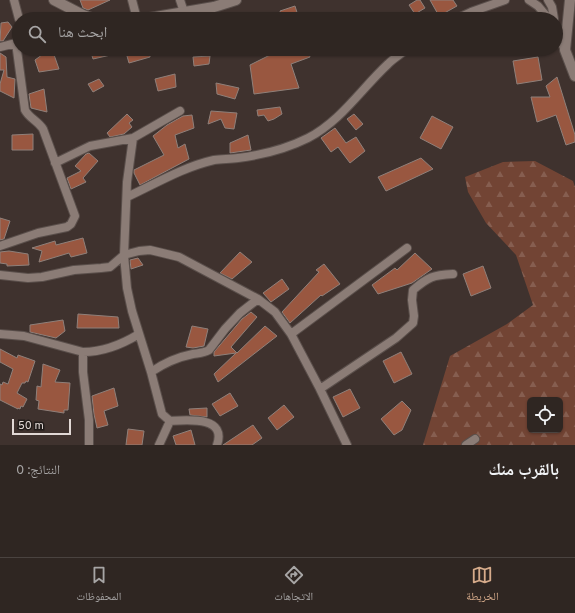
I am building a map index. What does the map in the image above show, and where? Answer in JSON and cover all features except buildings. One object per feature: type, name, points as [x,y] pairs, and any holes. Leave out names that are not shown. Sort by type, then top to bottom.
[{"type":"street","points":[[14,0],[17,12]]},
{"type":"street","points":[[54,0],[77,12]]},
{"type":"street","points":[[132,0],[135,12]]},
{"type":"street","points":[[180,0],[184,12],[214,7],[236,0]]},
{"type":"street","points":[[471,12],[504,0]]},
{"type":"street","points":[[529,0],[538,6],[543,12]]},
{"type":"street","points":[[548,0],[553,12]]},
{"type":"street","points":[[565,50],[570,0]]},
{"type":"street","points":[[0,47],[12,42]]},
{"type":"street","points":[[563,46],[575,76]]},
{"type":"street","points":[[0,246],[38,233],[67,227],[74,220],[74,211],[43,129],[29,116],[25,110],[20,56]]},
{"type":"street","points":[[127,197],[177,173],[200,164],[215,160],[262,154],[292,145],[308,138],[320,131],[332,121],[356,98],[388,63],[398,56]]},
{"type":"street","points":[[55,163],[90,146],[133,138],[180,111]]},
{"type":"street","points":[[133,138],[127,182],[124,255],[127,288],[132,311],[162,414],[170,421],[187,420],[210,423],[215,426],[218,431],[219,438],[217,445]]},
{"type":"street","points":[[291,334],[407,248]]},
{"type":"street","points":[[0,275],[28,278],[42,277],[74,270],[101,268],[110,266],[124,255],[139,251],[150,250],[178,257],[258,299],[275,312],[291,334],[347,445]]},
{"type":"street","points":[[320,389],[396,338],[413,323],[413,290],[429,278],[453,274]]},
{"type":"street","points":[[151,372],[161,365],[176,359],[209,350],[225,329],[240,313],[258,299]]},
{"type":"street","points":[[0,334],[24,336],[83,352],[93,352],[119,345],[139,334]]},
{"type":"street","points":[[83,352],[89,445]]},
{"type":"street","points":[[159,445],[170,421]]},
{"type":"street","points":[[466,445],[474,439]]},
{"type":"green space","points":[[535,161],[573,181],[575,187],[575,445],[423,445],[450,356],[507,324],[533,305],[516,255],[486,223],[468,192],[465,177],[503,162]]}]
